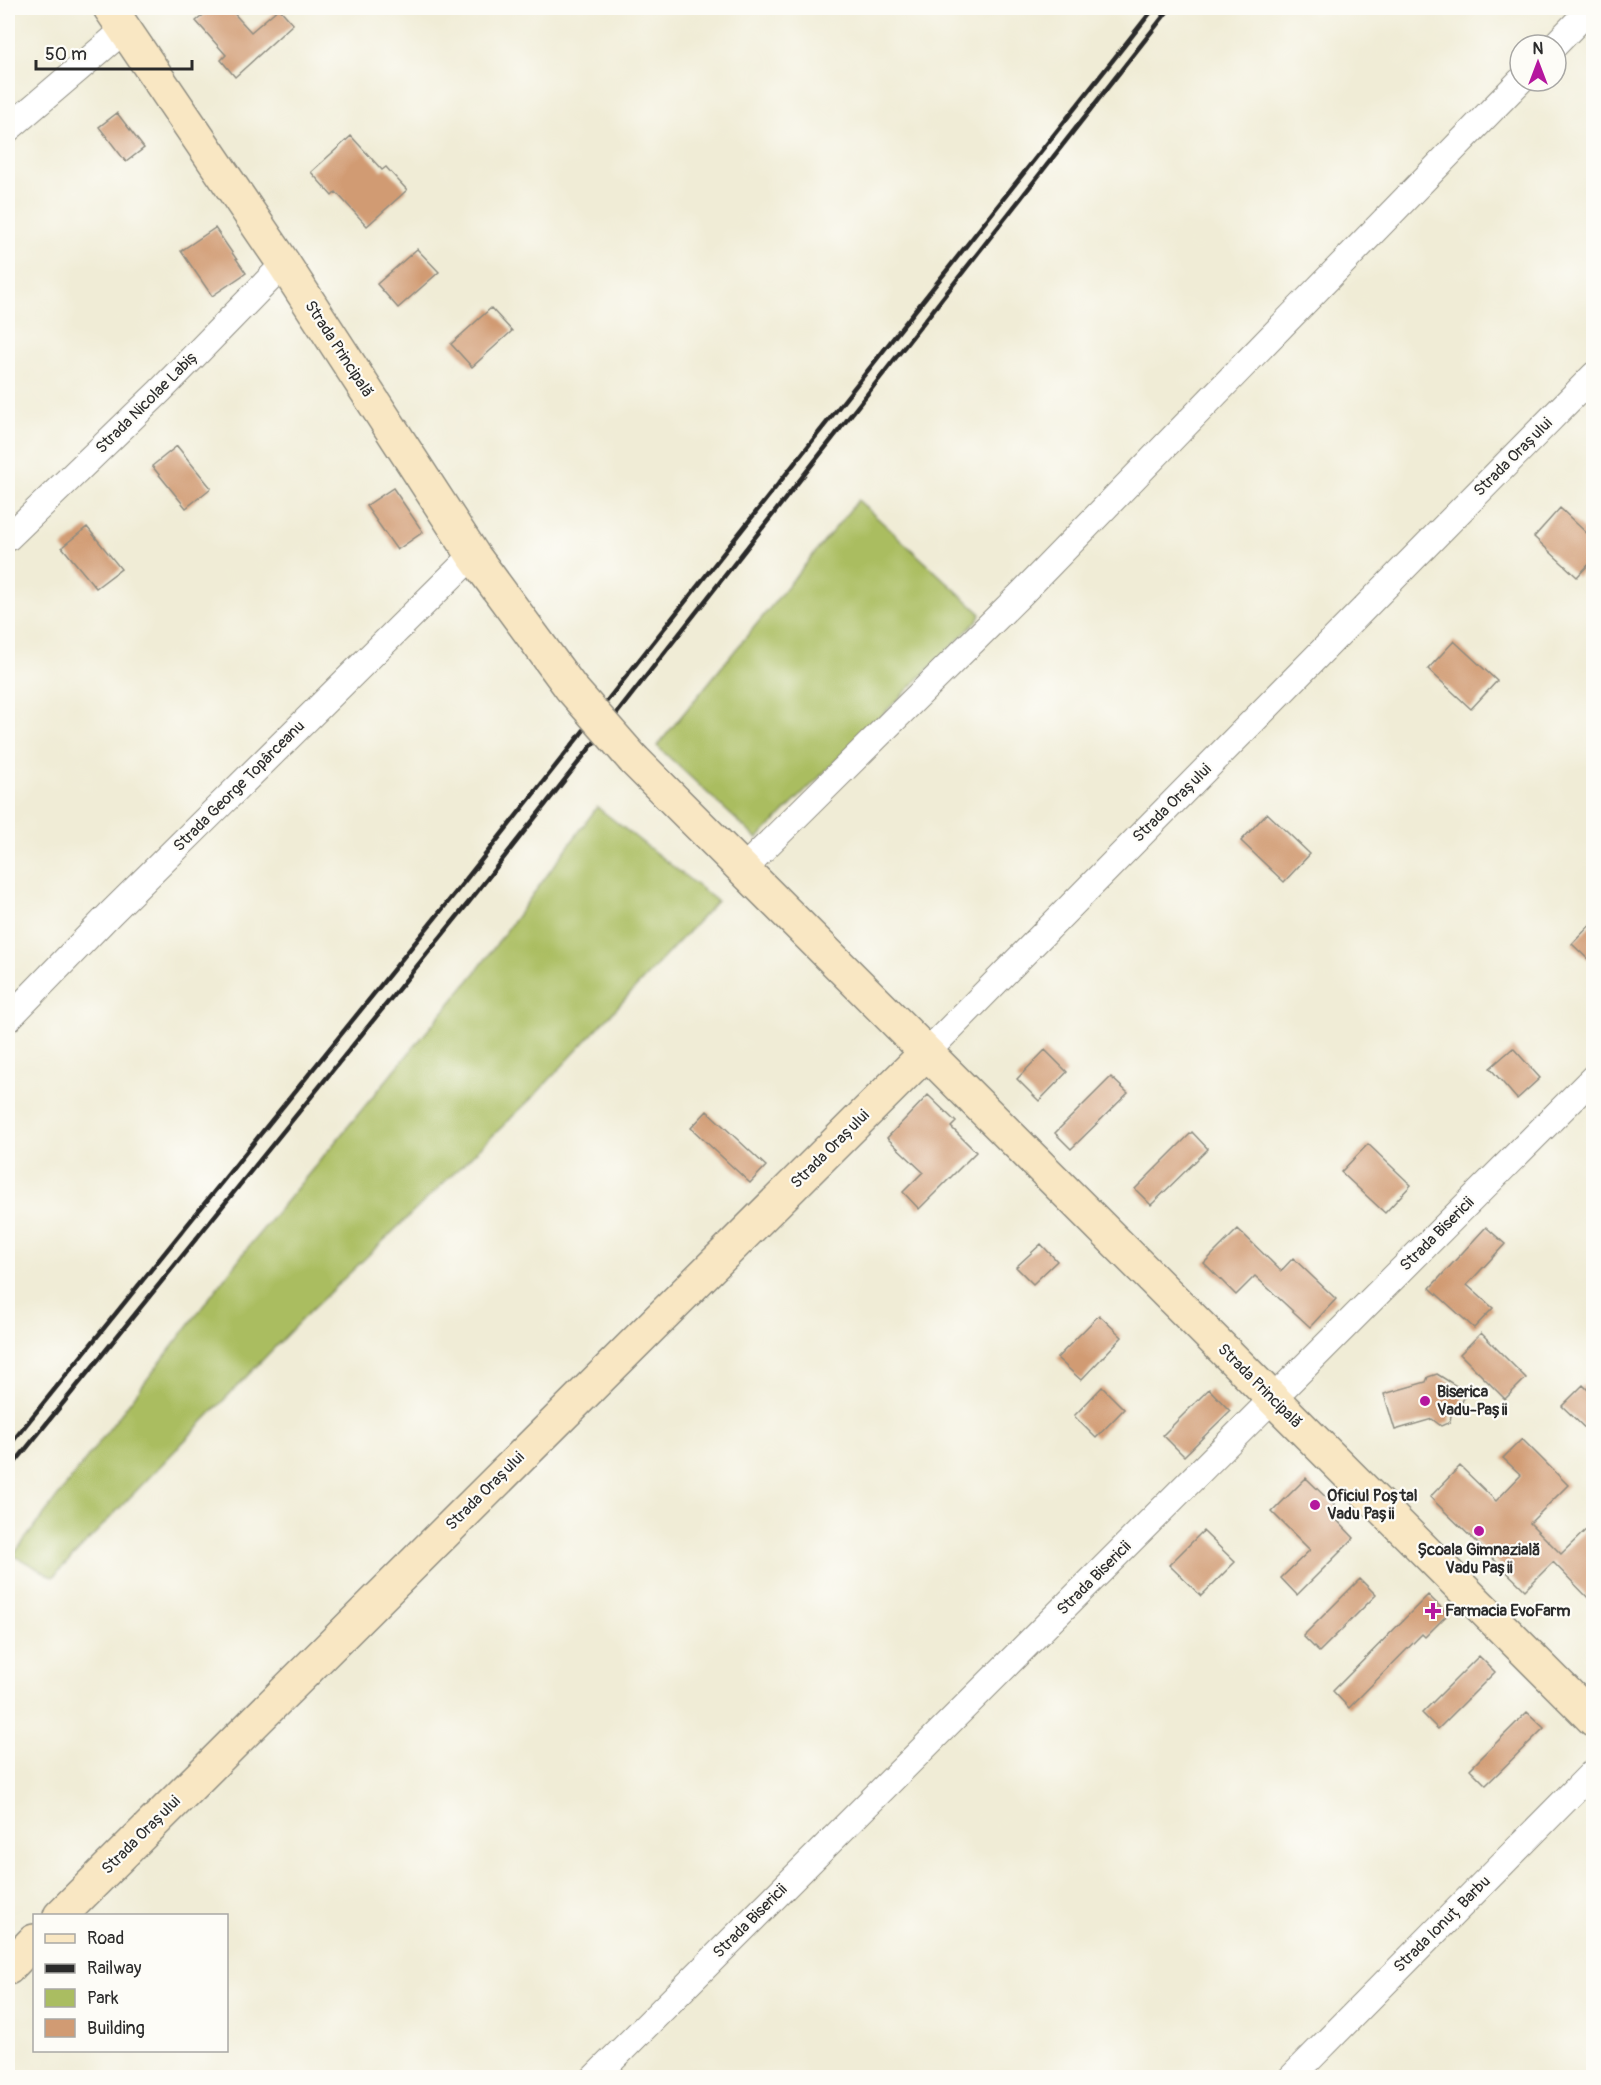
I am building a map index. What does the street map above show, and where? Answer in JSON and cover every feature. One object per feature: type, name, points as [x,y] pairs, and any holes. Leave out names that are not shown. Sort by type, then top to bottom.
[{"type":"main road","name":"Strada Principală","points":[[117,18],[284,264],[473,555],[571,688],[634,760],[1593,1720]]},
{"type":"main road","name":"Strada Orașului","points":[[62,1914],[926,1053]]},
{"type":"main road","points":[[8,1968],[33,1942]]},
{"type":"street","points":[[1567,33],[1591,8]]},
{"type":"street","points":[[8,129],[117,18]]},
{"type":"street","points":[[743,869],[1022,593],[1508,93]]},
{"type":"street","name":"Strada Nicolae Labiș","points":[[8,538],[160,391],[284,264]]},
{"type":"street","name":"Strada Orașului","points":[[926,1053],[1593,375]]},
{"type":"street","name":"Strada George Topârceanu","points":[[8,1019],[118,905],[473,555]]},
{"type":"street","name":"Strada Bisericii","points":[[594,2078],[1593,1077]]},
{"type":"street","name":"Strada Ionuț Barbu","points":[[1291,2078],[1593,1771]]},
{"type":"green space","points":[[858,500],[981,614],[977,621],[757,839],[657,746]]},
{"type":"green space","points":[[597,807],[717,901],[535,1095],[302,1319],[53,1577],[13,1555],[249,1246],[476,972]]},
{"type":"building","points":[[212,8],[229,8],[251,32],[279,8],[293,24],[235,77],[221,60],[226,55],[196,21]]},
{"type":"building","points":[[117,113],[144,148],[126,162],[99,127]]},
{"type":"building","points":[[351,136],[382,170],[386,167],[407,190],[367,226],[336,192],[332,196],[311,172]]},
{"type":"building","points":[[215,228],[246,273],[212,296],[181,251]]},
{"type":"building","points":[[417,249],[439,272],[398,308],[377,284]]},
{"type":"building","points":[[491,308],[512,331],[472,367],[451,344]]},
{"type":"building","points":[[177,446],[211,488],[186,508],[152,466]]},
{"type":"building","points":[[393,488],[423,532],[397,550],[366,506]]},
{"type":"building","points":[[1560,508],[1593,539],[1593,560],[1577,577],[1534,537]]},
{"type":"building","points":[[87,527],[121,569],[96,588],[62,547]]},
{"type":"building","points":[[1454,641],[1497,681],[1471,709],[1428,669]]},
{"type":"building","points":[[1267,813],[1310,854],[1284,882],[1241,841]]},
{"type":"building","points":[[1593,922],[1593,964],[1572,944]]},
{"type":"building","points":[[1513,1048],[1540,1078],[1517,1099],[1490,1068]]},
{"type":"building","points":[[1045,1050],[1067,1072],[1039,1101],[1017,1079]]},
{"type":"building","points":[[1111,1077],[1128,1093],[1071,1149],[1055,1133]]},
{"type":"building","points":[[928,1095],[956,1122],[951,1127],[976,1152],[919,1209],[903,1192],[923,1172],[887,1138]]},
{"type":"building","points":[[707,1111],[766,1166],[750,1183],[691,1128]]},
{"type":"building","points":[[1192,1132],[1208,1149],[1151,1205],[1135,1189]]},
{"type":"building","points":[[1368,1144],[1411,1185],[1385,1213],[1341,1172]]},
{"type":"building","points":[[1486,1227],[1505,1244],[1467,1285],[1493,1308],[1474,1328],[1430,1288]]},
{"type":"building","points":[[1238,1229],[1281,1271],[1293,1258],[1336,1299],[1310,1327],[1255,1276],[1236,1295],[1204,1263]]},
{"type":"building","points":[[1041,1244],[1057,1261],[1033,1284],[1016,1267]]},
{"type":"building","points":[[1099,1315],[1122,1337],[1081,1380],[1057,1358]]},
{"type":"building","points":[[1481,1333],[1526,1378],[1505,1399],[1460,1354]]},
{"type":"building","name":"Biserica Vadu-Pașii","points":[[1437,1374],[1466,1392],[1460,1407],[1451,1415],[1450,1422],[1441,1426],[1432,1419],[1395,1430],[1384,1394],[1426,1382],[1428,1377]]},
{"type":"building","points":[[1583,1385],[1593,1395],[1593,1436],[1562,1406]]},
{"type":"building","points":[[1102,1387],[1124,1409],[1096,1438],[1074,1416]]},
{"type":"building","points":[[1209,1389],[1230,1411],[1184,1456],[1163,1435]]},
{"type":"building","points":[[1522,1439],[1568,1485],[1530,1523],[1561,1554],[1593,1523],[1593,1603],[1553,1562],[1525,1590],[1430,1497],[1460,1466],[1496,1501],[1521,1475],[1503,1458]]},
{"type":"building","points":[[1306,1478],[1338,1509],[1332,1515],[1354,1538],[1297,1595],[1281,1578],[1310,1550],[1272,1512]]},
{"type":"building","points":[[1203,1531],[1235,1562],[1201,1596],[1169,1565]]},
{"type":"building","points":[[1360,1579],[1376,1595],[1319,1652],[1303,1636]]},
{"type":"building","points":[[1428,1595],[1448,1614],[1425,1637],[1422,1634],[1349,1708],[1333,1691]]},
{"type":"building","points":[[1479,1656],[1495,1672],[1438,1729],[1422,1713]]},
{"type":"building","points":[[1527,1712],[1544,1728],[1486,1785],[1470,1769]]},
{"type":"railway","points":[[8,1447],[456,892],[1154,8]]},
{"type":"railway","points":[[8,1471],[469,902],[1170,8]]},
{"type":"place","name":"Biserica Vadu-Pașii","points":[[1425,1401]]},
{"type":"place","name":"Oficiul Poștal Vadu Pașii","points":[[1315,1505]]},
{"type":"place","name":"Școala Gimnazială Vadu Pașii","points":[[1479,1531]]},
{"type":"place","name":"Farmacia EvoFarm","points":[[1433,1611]]}]
